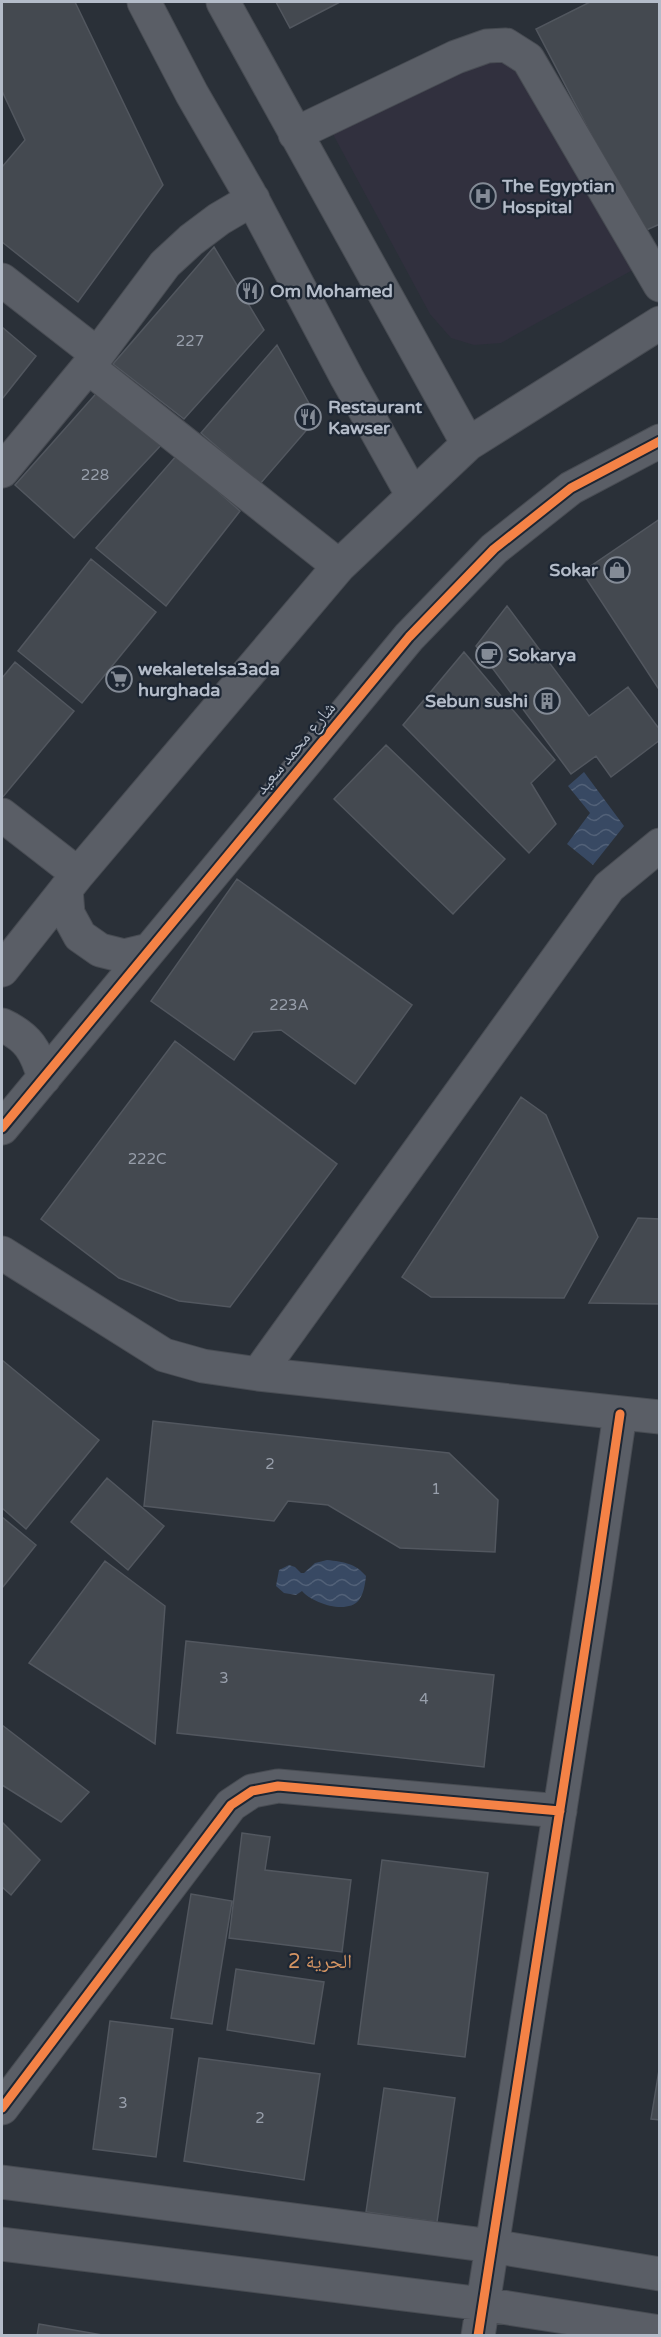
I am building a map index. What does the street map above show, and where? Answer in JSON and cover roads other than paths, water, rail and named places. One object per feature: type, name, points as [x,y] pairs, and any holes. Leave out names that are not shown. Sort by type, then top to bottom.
[{"type":"street","points":[[144,2],[192,94],[253,199],[347,378],[413,496]]},
{"type":"street","points":[[223,2],[468,444]]},
{"type":"street","points":[[296,134],[456,57],[488,46],[506,45],[528,59],[660,285]]},
{"type":"street","points":[[2,471],[93,361],[165,264],[190,240],[253,199]]},
{"type":"street","points":[[2,280],[93,361],[339,566]]},
{"type":"street","points":[[2,970],[72,881],[339,566],[468,444],[660,323]]},
{"type":"street","name":"شارع محمد سعيد","points":[[2,1128],[408,638],[494,549],[571,488],[660,441]]},
{"type":"street","points":[[2,815],[72,881]]},
{"type":"street","points":[[258,1374],[609,887],[660,845]]},
{"type":"street","points":[[72,881],[68,914],[80,936],[100,950],[124,956],[149,950]]},
{"type":"street","points":[[2,1025],[23,1037],[38,1055],[44,1078]]},
{"type":"street","points":[[2,1253],[164,1355],[203,1366],[258,1374],[660,1417]]},
{"type":"street","points":[[481,2320],[620,1414]]},
{"type":"street","points":[[2,2108],[231,1804],[252,1791],[278,1786],[560,1811]]},
{"type":"street","points":[[2,2182],[492,2246],[660,2274]]},
{"type":"street","points":[[2,2244],[481,2320],[660,2332]]},
{"type":"water","points":[[584,772],[624,826],[593,865],[567,844],[590,813],[568,786]]},
{"type":"water","points":[[327,1560],[349,1564],[358,1568],[366,1576],[362,1594],[354,1604],[346,1607],[330,1606],[313,1600],[302,1591],[296,1595],[284,1593],[276,1586],[279,1570],[289,1565],[304,1573],[315,1563]]},
{"type":"place","name":"The Egyptian Hospital","points":[[483,196]]},
{"type":"place","name":"Om Mohamed","points":[[250,291]]},
{"type":"place","name":"Restaurant Kawser","points":[[308,417]]},
{"type":"place","name":"Sokar","points":[[617,570]]},
{"type":"place","name":"Sokarya","points":[[489,655]]},
{"type":"place","name":"wekaletelsa3ada hurghada","points":[[119,679]]},
{"type":"place","name":"Sebun sushi","points":[[547,701]]},
{"type":"district","name":"الحرية 2","points":[[320,1962]]}]
